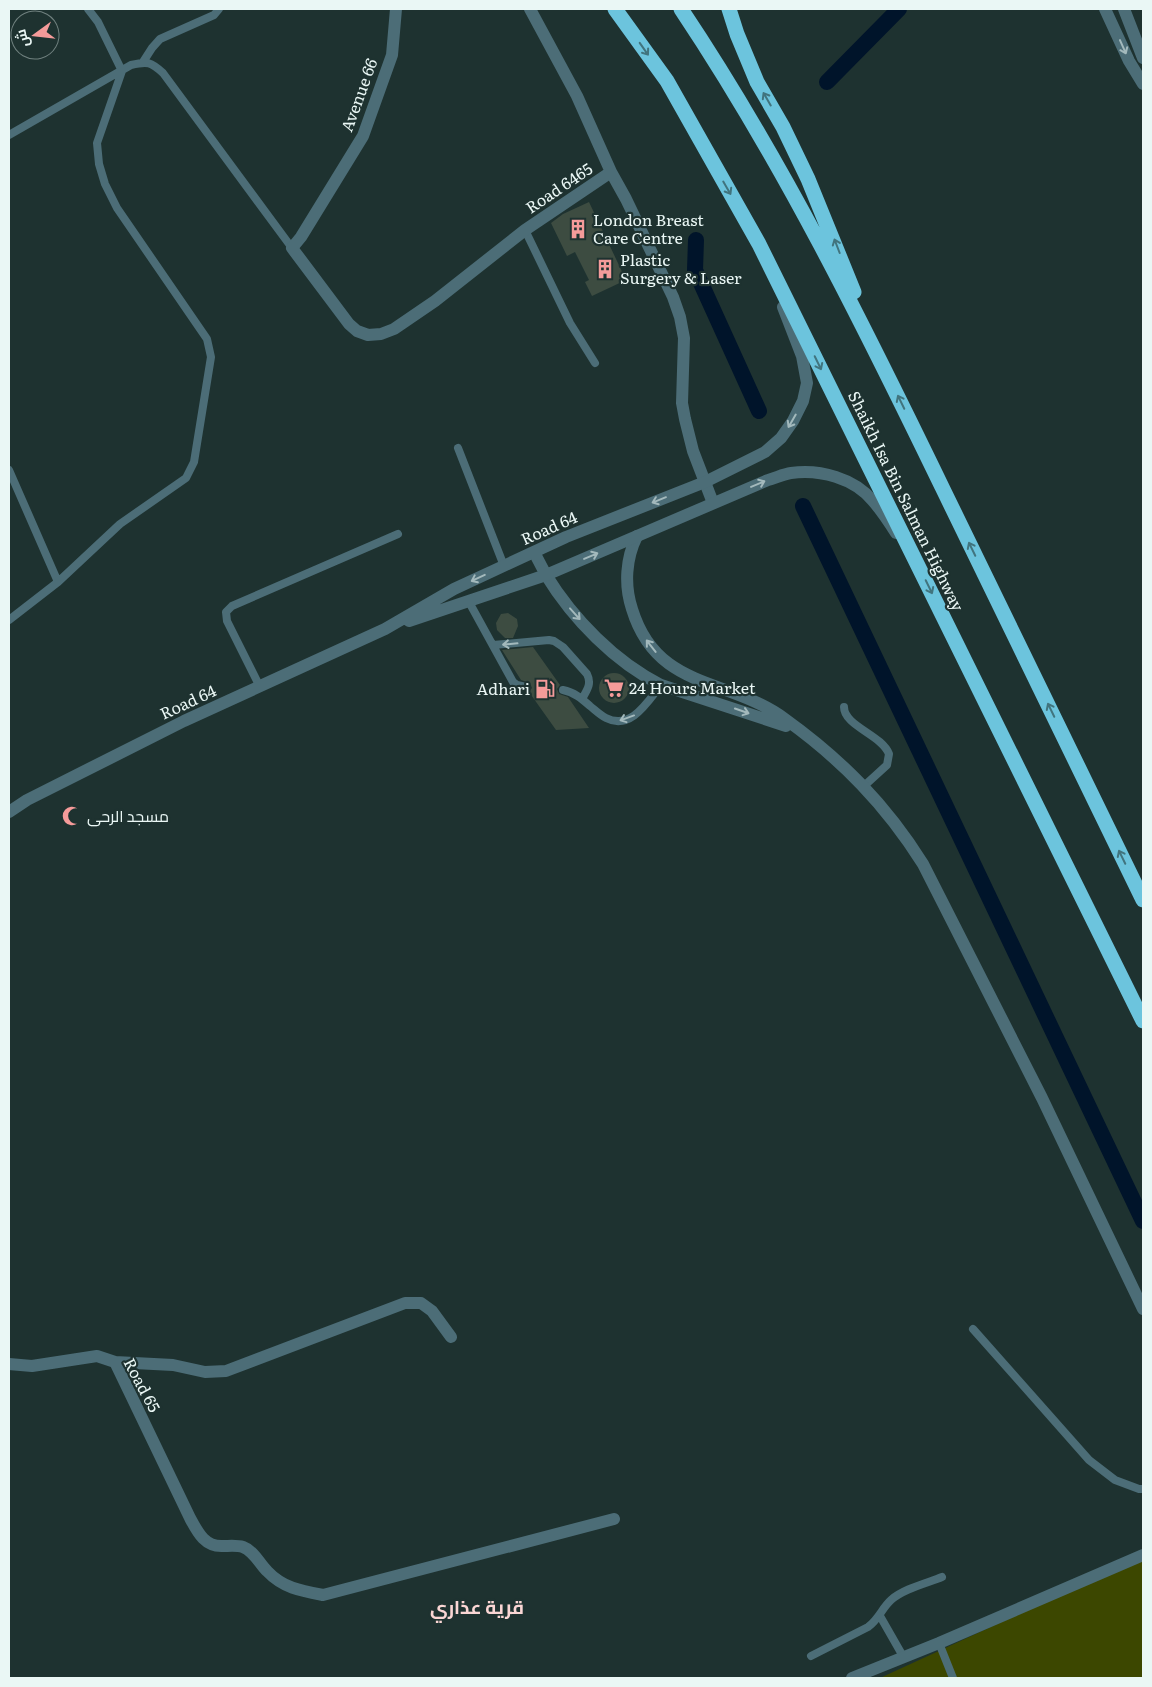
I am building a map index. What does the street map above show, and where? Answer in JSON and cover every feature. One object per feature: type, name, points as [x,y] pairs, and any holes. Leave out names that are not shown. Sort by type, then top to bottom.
[{"type":"highway","name":"Shaikh Isa Bin Salman Highway","points":[[615,9],[667,81],[759,244],[1143,1021]]},
{"type":"highway","points":[[680,9],[704,43],[782,174],[871,341],[1143,900]]},
{"type":"highway","points":[[729,9],[757,82],[783,127],[831,232],[871,341]]},
{"type":"street","name":"Avenue 66","points":[[292,248],[301,238],[363,136],[392,55],[396,9]]},
{"type":"street","points":[[530,9],[577,96],[611,172]]},
{"type":"street","points":[[1105,9],[1129,61],[1143,84]]},
{"type":"street","points":[[1124,9],[1143,58]]},
{"type":"street","name":"Road 6465","points":[[292,248],[349,324],[357,331],[368,335],[381,334],[394,328],[435,301],[524,230],[611,172],[669,288],[680,317],[684,338],[682,403],[688,436],[713,503]]},
{"type":"street","name":"Road 64","points":[[9,812],[27,800],[184,721],[385,628],[454,589],[566,537],[705,482],[765,452],[781,438],[793,421],[807,383],[802,356],[759,244]]},
{"type":"street","name":"Road 64","points":[[385,628],[469,602],[546,575],[768,480],[790,473],[812,472],[834,476],[855,486],[872,500],[917,561]]},
{"type":"street","points":[[637,536],[629,562],[627,582],[629,602],[635,620],[644,636],[662,660],[687,676],[734,693],[771,710],[838,761],[864,786],[906,836],[923,864],[1042,1098],[1143,1309]]},
{"type":"street","points":[[534,552],[546,575],[567,605],[604,644],[648,678],[661,685],[798,730]]},
{"type":"street","points":[[661,685],[674,668]]},
{"type":"street","points":[[115,1362],[173,1365],[205,1372],[226,1371],[405,1303],[421,1303],[432,1311],[451,1337]]},
{"type":"street","name":"Road 65","points":[[9,1364],[32,1366],[96,1356],[115,1362],[190,1518],[206,1542],[217,1546],[242,1546],[253,1553],[267,1571],[283,1585],[302,1592],[323,1595],[614,1520]]},
{"type":"street","points":[[852,1678],[904,1658],[1143,1555]]},
{"type":"street","points":[[872,1678],[886,1665]]},
{"type":"lane","points":[[9,620],[58,582],[120,524],[186,478],[194,462],[211,357],[207,339],[117,208],[105,184],[99,164],[97,143],[122,71],[98,22],[88,9]]},
{"type":"lane","points":[[143,62],[160,38],[214,15],[219,9]]},
{"type":"lane","points":[[9,135],[131,65],[143,62],[153,64],[163,73],[292,248]]},
{"type":"lane","points":[[524,230],[570,323],[595,363]]},
{"type":"lane","points":[[458,448],[504,566]]},
{"type":"lane","points":[[9,470],[58,582]]},
{"type":"lane","points":[[260,687],[226,621],[226,612],[232,606],[398,534]]},
{"type":"lane","points":[[469,602],[513,682],[526,687]]},
{"type":"lane","points":[[492,645],[549,640],[559,644],[590,678],[589,688],[582,699]]},
{"type":"lane","points":[[563,690],[573,693],[606,718],[622,721],[638,713],[661,685]]},
{"type":"lane","points":[[844,707],[847,716],[883,744],[889,754],[887,765],[864,786]]},
{"type":"lane","points":[[973,1329],[1089,1460],[1115,1480],[1143,1489]]},
{"type":"lane","points":[[811,1656],[868,1627],[880,1616],[884,1608],[897,1595],[942,1577]]},
{"type":"lane","points":[[880,1616],[904,1658]]},
{"type":"lane","points":[[939,1643],[953,1678]]},
{"type":"green space","points":[[1143,1557],[1143,1678],[880,1678]]},
{"type":"building","points":[[589,202],[626,280],[592,296],[585,282],[589,280],[575,252],[567,256],[551,223],[563,214]]},
{"type":"building","points":[[508,613],[517,619],[518,626],[513,638],[505,638],[497,630],[496,623],[501,614]]},
{"type":"building","name":"Adhari","points":[[533,647],[560,685],[557,689],[559,694],[568,697],[589,728],[556,730],[529,692],[532,688],[530,683],[521,680],[502,650]]},
{"type":"building","name":"24 Hours Market","points":[[614,673],[620,674],[628,682],[628,694],[620,702],[614,703],[608,702],[600,694],[599,688],[600,682],[608,674]]},
{"type":"waterway","points":[[827,82],[899,9]]},
{"type":"waterway","points":[[696,240],[695,270],[759,411]]},
{"type":"waterway","points":[[803,506],[1143,1221]]},
{"type":"place","name":"London Breast Care Centre","points":[[578,229]]},
{"type":"place","name":"Plastic Surgery & Laser","points":[[605,269]]},
{"type":"place","name":"24 Hours Market","points":[[614,688]]},
{"type":"place","name":"Adhari","points":[[545,689]]},
{"type":"place","name":"مسجد الرحى","points":[[72,816]]},
{"type":"district","name":"قرية عذاري","points":[[477,1607]]}]
